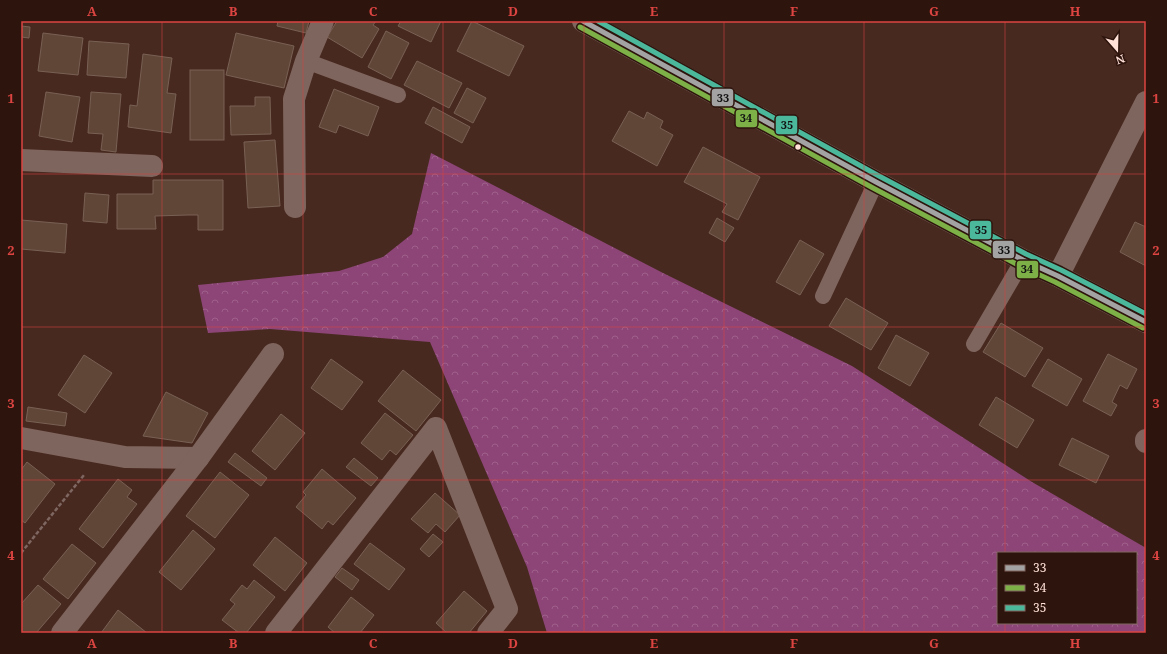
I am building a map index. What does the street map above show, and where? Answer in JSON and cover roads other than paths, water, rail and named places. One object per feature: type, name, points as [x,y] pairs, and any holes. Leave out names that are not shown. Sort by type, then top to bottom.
[{"type":"street","points":[[295,207],[294,99],[306,61],[323,21]]},
{"type":"street","points":[[583,21],[876,182],[1023,260],[1058,276],[1146,322]]},
{"type":"street","points":[[1058,276],[1146,102]]},
{"type":"street","points":[[21,160],[152,166]]},
{"type":"street","points":[[62,633],[198,458],[273,354]]},
{"type":"street","points":[[276,633],[436,428],[507,609],[488,633]]},
{"type":"street","points":[[21,438],[125,457],[198,458]]},
{"type":"lane","points":[[306,61],[398,95]]},
{"type":"lane","points":[[823,296],[876,182]]},
{"type":"lane","points":[[974,344],[1023,260]]}]
